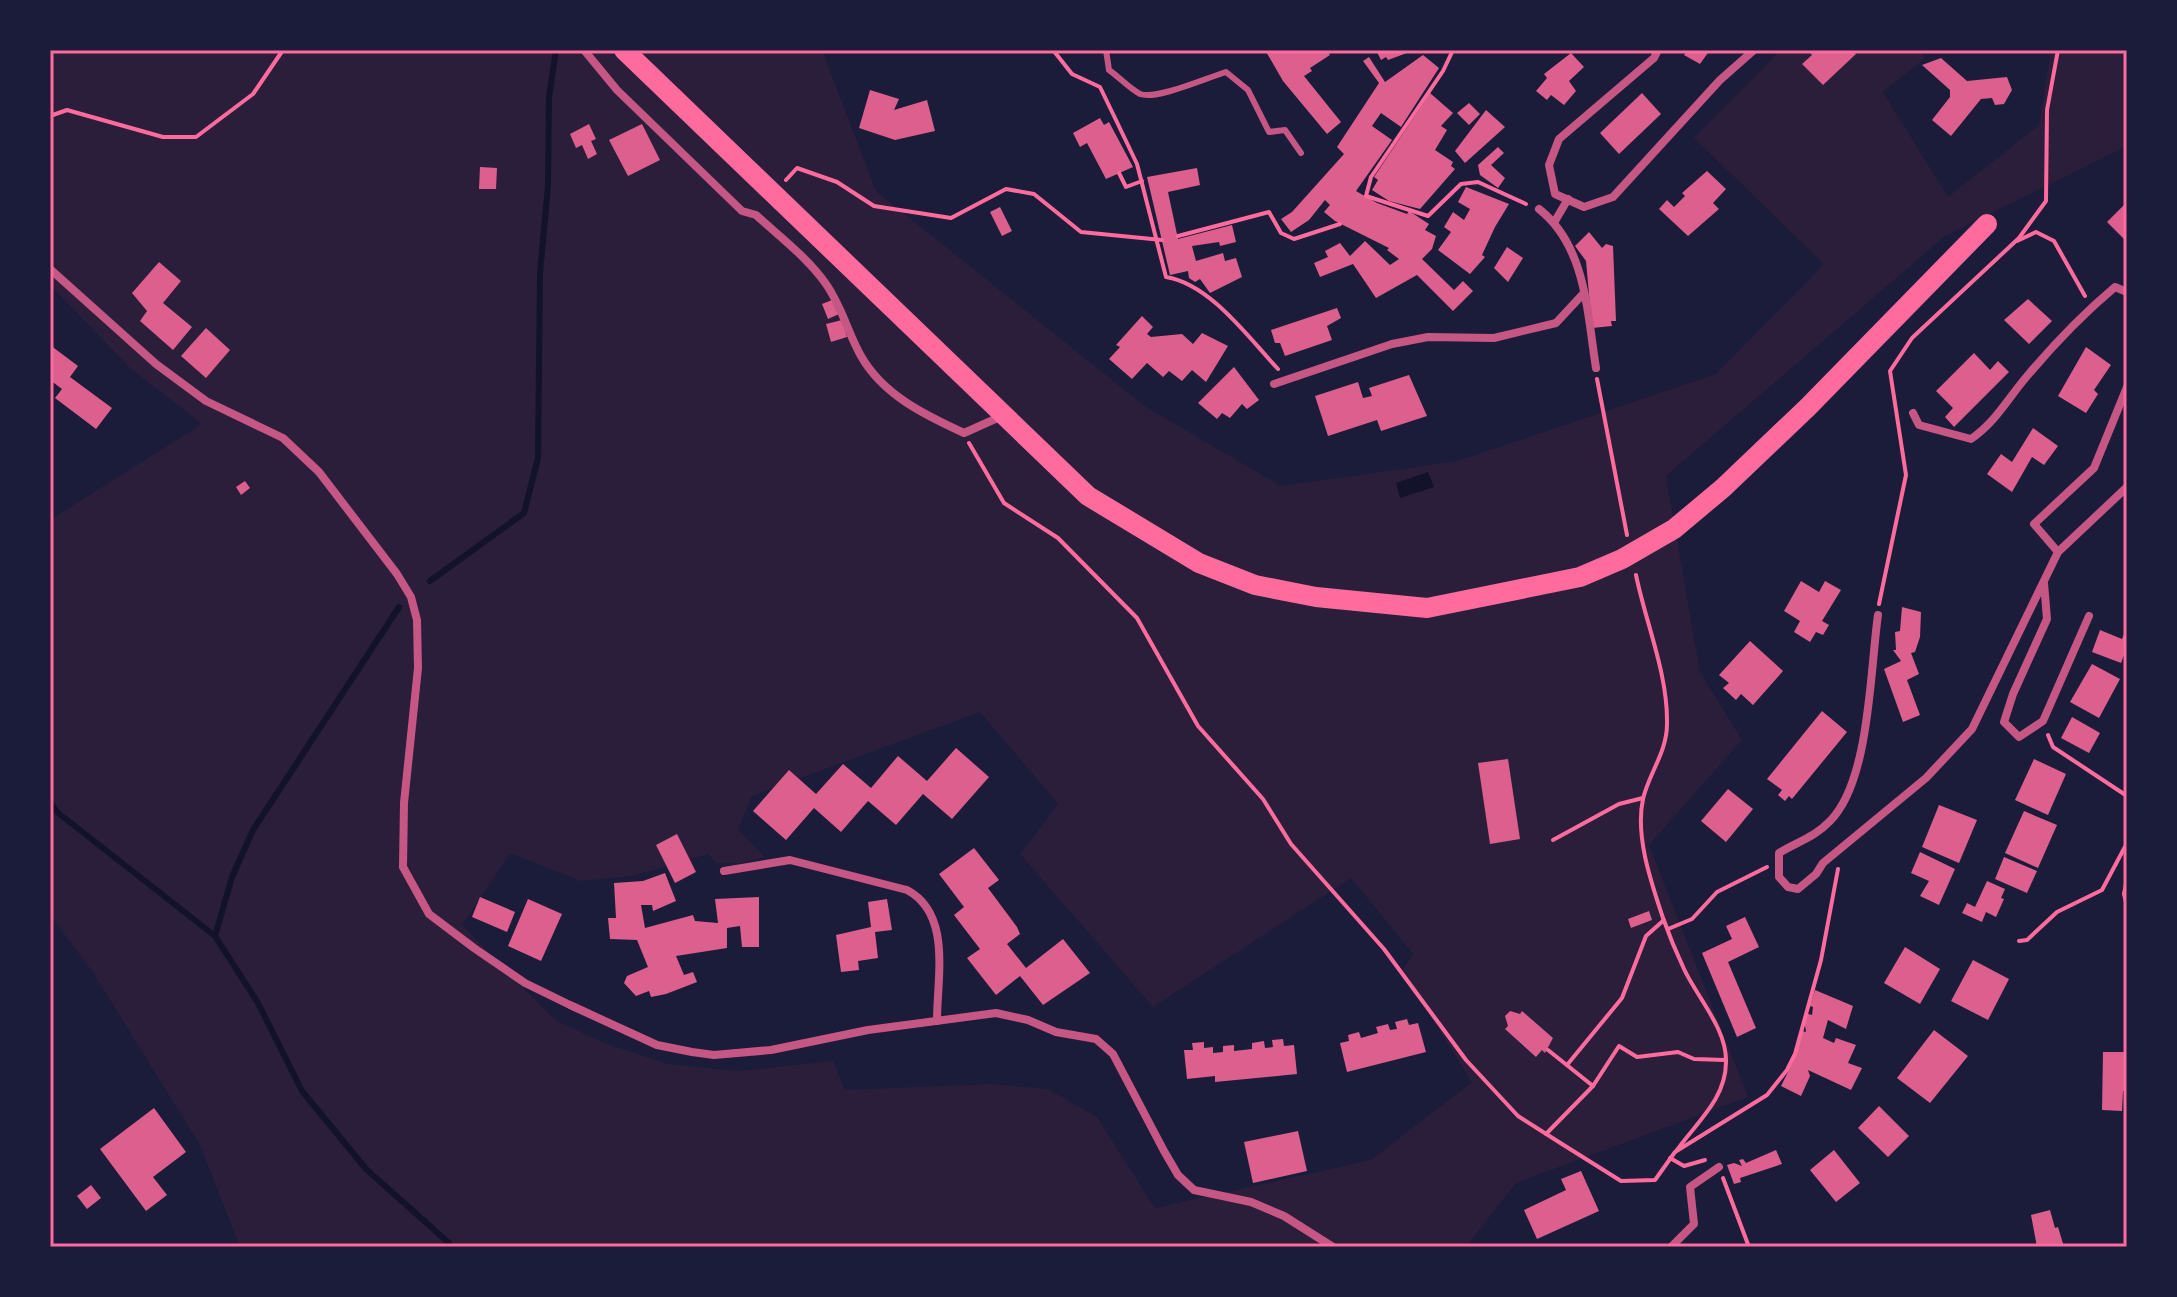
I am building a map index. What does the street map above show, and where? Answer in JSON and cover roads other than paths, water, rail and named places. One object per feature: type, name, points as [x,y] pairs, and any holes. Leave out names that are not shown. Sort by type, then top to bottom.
[{"type":"highway","points":[[624,50],[1088,496],[1199,563],[1255,585],[1316,597],[1427,608],[1580,577],[1622,559],[1674,529],[1808,407],[1987,224]]},
{"type":"street","points":[[584,50],[617,90],[742,211],[756,215],[825,283],[847,320],[861,356],[882,383],[920,412],[964,433],[1006,415]]},
{"type":"street","points":[[1658,50],[1654,58],[1559,139],[1549,165],[1555,194],[1584,207],[1613,197],[1720,80],[1754,50]]},
{"type":"street","points":[[1555,221],[1568,199]]},
{"type":"street","points":[[1539,209],[1555,221],[1571,243],[1596,368]]},
{"type":"street","points":[[50,269],[156,364],[206,401],[283,438],[319,472],[411,597],[417,620],[418,668],[404,803],[403,867],[429,914],[525,983],[657,1045],[714,1055],[739,1054],[996,1013],[1028,1020],[1056,1032],[1096,1039],[1113,1054],[1178,1175],[1194,1190],[1251,1202],[1284,1216],[1333,1247]]},
{"type":"street","points":[[1913,413],[1919,425],[1971,439],[1991,425],[2026,377],[2076,320],[2115,287],[2127,292]]},
{"type":"street","points":[[1274,384],[1392,344],[1428,337],[1494,338],[1556,323],[1583,294]]},
{"type":"street","points":[[2058,552],[2034,524],[2094,468],[2127,387]]},
{"type":"street","points":[[1878,615],[1863,737],[1850,791],[1832,819],[1806,841],[1779,853],[1776,862],[1779,877],[1788,887],[1798,889],[1842,847],[1926,778],[1972,729],[2058,552],[2127,487]]},
{"type":"street","points":[[2044,582],[2047,619],[2013,694],[2004,722],[2019,737],[2043,721],[2089,616]]},
{"type":"street","points":[[724,871],[790,860],[907,890],[921,898],[937,925],[937,1021]]},
{"type":"street","points":[[1671,1247],[1694,1224],[1690,1187],[1717,1164]]},
{"type":"lane","points":[[1106,50],[1109,70],[1141,94],[1167,95],[1184,84],[1226,72],[1248,90],[1269,132],[1285,130],[1301,153]]},
{"type":"waterway","points":[[430,581],[524,513],[538,458],[540,273],[548,186],[549,97],[556,50]]},
{"type":"waterway","points":[[215,936],[232,877],[253,830],[399,607]]},
{"type":"waterway","points":[[50,802],[57,812],[215,936],[258,1003],[302,1091],[366,1169],[449,1243],[449,1247]]}]
